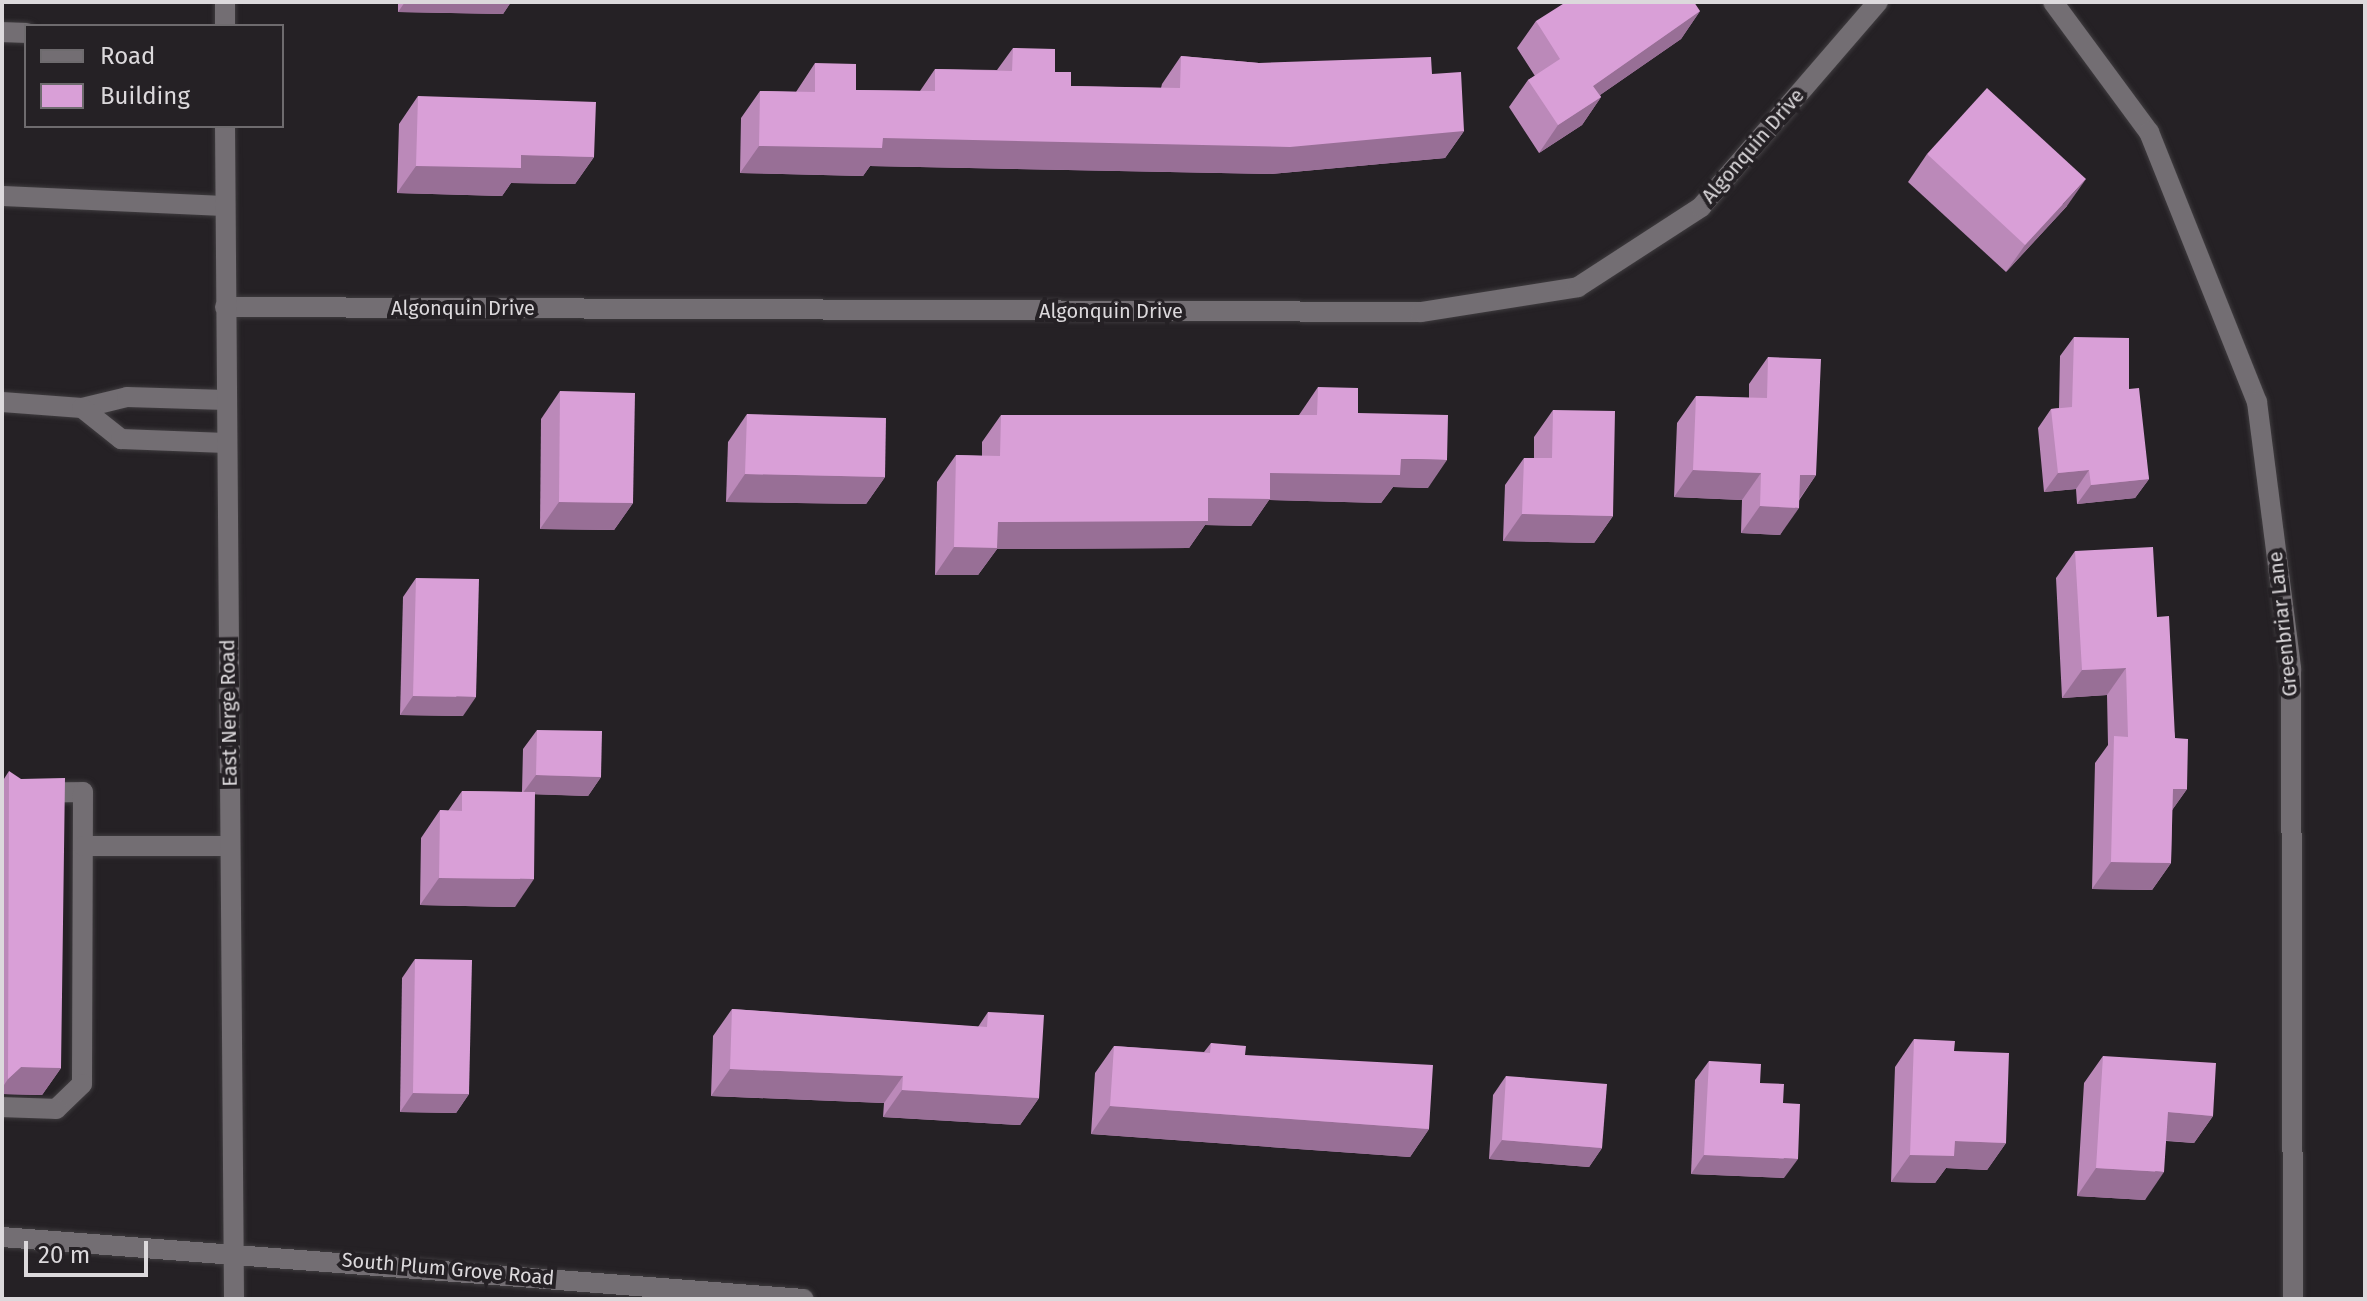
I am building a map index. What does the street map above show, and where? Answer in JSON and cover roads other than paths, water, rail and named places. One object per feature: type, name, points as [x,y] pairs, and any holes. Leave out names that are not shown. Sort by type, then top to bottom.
[{"type":"street","points":[[225,2],[225,24]]},
{"type":"street","name":"Algonquin Drive","points":[[225,307],[1421,312],[1578,287],[1701,207],[1878,2]]},
{"type":"street","name":"Greenbriar Lane","points":[[2053,2],[2149,132],[2257,402],[2291,669],[2293,1299]]},
{"type":"street","points":[[2,32],[24,33]]},
{"type":"street","name":"East Nerge Road","points":[[225,128],[234,1299]]},
{"type":"street","points":[[2,196],[225,206]]},
{"type":"street","points":[[2,402],[82,408],[127,397],[226,400]]},
{"type":"street","points":[[82,408],[121,439],[226,443]]},
{"type":"street","points":[[2,793],[83,792],[82,1084],[56,1109],[2,1107]]},
{"type":"street","points":[[83,846],[230,846]]},
{"type":"street","name":"South Plum Grove Road","points":[[2,1237],[235,1252],[804,1299]]}]
